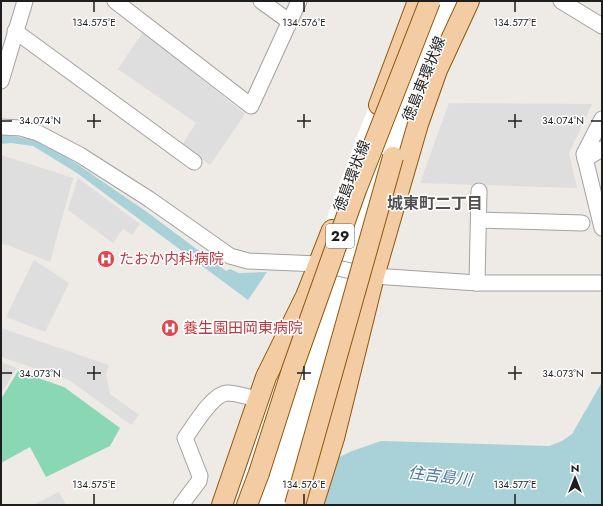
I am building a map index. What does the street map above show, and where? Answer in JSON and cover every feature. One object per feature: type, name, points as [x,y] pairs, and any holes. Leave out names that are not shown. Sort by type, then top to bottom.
[{"type":"main road","name":"徳島環状線","points":[[222,505],[266,377],[306,296],[319,264],[418,1]]},
{"type":"main road","name":"徳島環状線","points":[[247,505],[295,363],[354,197],[430,1]]},
{"type":"main road","name":"徳島東環状線","points":[[295,505],[393,157],[455,1]]},
{"type":"main road","points":[[313,505],[330,451],[374,276],[427,96],[469,1]]},
{"type":"street","points":[[1,81],[25,1]]},
{"type":"street","points":[[115,1],[251,106],[299,1]]},
{"type":"street","points":[[261,1],[290,22]]},
{"type":"street","points":[[561,1],[602,26]]},
{"type":"street","points":[[16,30],[194,162]]},
{"type":"street","points":[[602,119],[584,154],[602,228]]},
{"type":"street","points":[[1,127],[21,128],[38,133],[80,155],[150,199],[230,256],[248,261],[319,264],[374,276],[477,283],[602,284]]},
{"type":"street","points":[[585,159],[602,149]]},
{"type":"street","points":[[477,283],[479,191]]},
{"type":"street","points":[[479,220],[582,223]]},
{"type":"street","points":[[182,505],[199,481],[200,476],[185,438],[212,402],[223,394],[228,393],[258,399]]},
{"type":"green space","points":[[18,371],[64,387],[120,428],[110,446],[46,477],[30,447],[1,463],[1,399]]},
{"type":"shaded area","points":[[143,32],[245,114],[210,165],[182,145],[196,123],[118,69]]},
{"type":"shaded area","points":[[449,103],[592,104],[569,153],[577,188],[420,183]]},
{"type":"shaded area","points":[[1,155],[73,178],[50,262],[8,245],[1,244]]},
{"type":"shaded area","points":[[78,178],[140,224],[132,235],[123,229],[113,243],[68,210]]},
{"type":"shaded area","points":[[34,260],[69,283],[45,332],[6,317]]},
{"type":"shaded area","points":[[1,328],[109,365],[106,374],[110,394],[139,415],[131,425],[69,380],[1,357]]},
{"type":"shaded area","points":[[1,362],[17,368],[1,394]]},
{"type":"shaded area","points":[[59,492],[66,505],[33,505]]},
{"type":"water","points":[[1,134],[40,141],[55,149],[147,212],[226,271],[230,269],[239,273],[267,272],[248,300],[77,173],[33,146],[11,143],[1,144]]},
{"type":"water","name":"住吉島川","points":[[602,382],[602,505],[238,505],[352,451],[381,441],[549,446],[562,441],[572,434]]},
{"type":"pier","points":[[412,1],[476,1],[416,146],[289,505],[235,505],[242,471],[288,322],[359,131]]},
{"type":"place","name":"たおか内科病院","points":[[106,259]]},
{"type":"place","name":"養生園田岡東病院","points":[[170,328]]},
{"type":"district","name":"城東町二丁目","points":[[435,203]]}]
